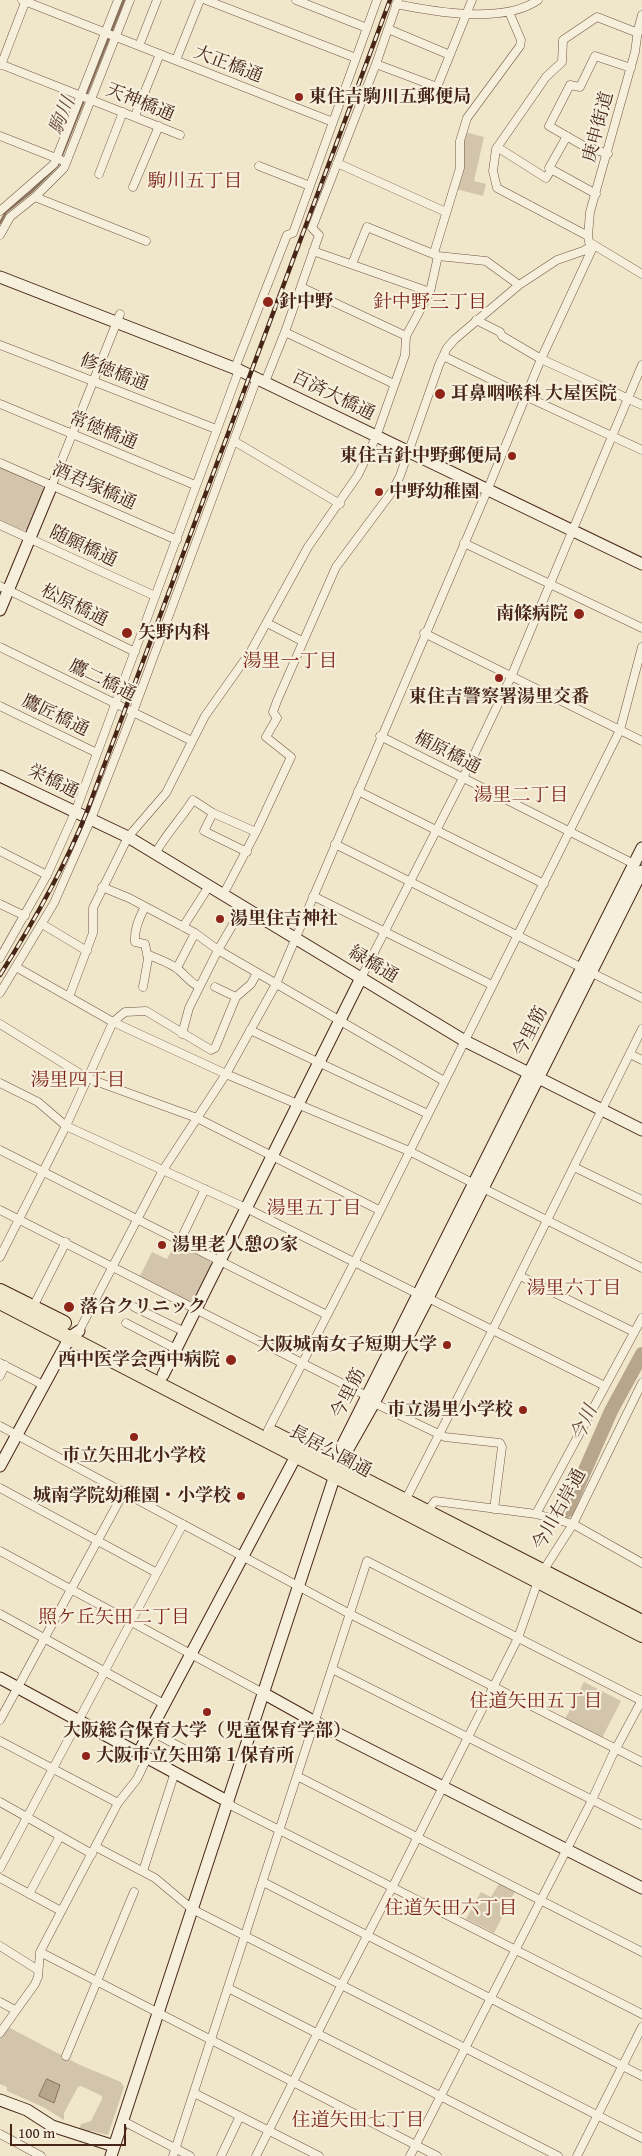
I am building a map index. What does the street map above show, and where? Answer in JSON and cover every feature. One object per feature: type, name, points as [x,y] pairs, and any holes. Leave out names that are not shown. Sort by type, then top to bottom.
[{"type":"highway","name":"長居公園通","points":[[0,1290],[33,1307],[74,1334],[296,1456],[336,1471],[427,1512],[642,1636]]},
{"type":"highway","name":"長居公園通","points":[[0,1302],[163,1375],[268,1430],[336,1471],[540,1576],[642,1622]]},
{"type":"street","points":[[0,65],[25,0]]},
{"type":"street","name":"大正橋通","points":[[25,0],[333,122]]},
{"type":"street","points":[[0,235],[10,217],[35,197],[64,168],[86,98],[110,34],[118,0]]},
{"type":"street","points":[[110,34],[130,0]]},
{"type":"street","points":[[139,46],[157,0]]},
{"type":"street","points":[[176,60],[200,0]]},
{"type":"street","points":[[206,0],[356,58]]},
{"type":"street","points":[[296,0],[367,28]]},
{"type":"street","points":[[0,958],[47,874],[75,812],[154,596],[177,540],[195,485],[287,234],[293,233],[377,0]]},
{"type":"street","points":[[422,9],[427,0]]},
{"type":"street","points":[[376,64],[437,87],[472,0]]},
{"type":"street","points":[[0,993],[42,924],[66,878],[91,819],[234,442],[261,380],[285,332],[318,235],[312,228],[376,64],[397,2],[422,9],[466,13],[508,12],[538,0]]},
{"type":"street","points":[[68,997],[87,951],[92,933],[93,908],[128,837],[166,792],[205,716],[251,650],[308,547],[340,504],[358,475],[376,437],[405,355],[406,336],[430,292],[446,212],[460,168],[460,141],[467,118],[520,46],[520,40],[508,12]]},
{"type":"street","name":"庚申街道","points":[[588,236],[590,212],[631,68],[642,15]]},
{"type":"street","points":[[638,33],[597,17],[563,40],[562,62],[546,78],[497,147],[493,171],[497,188],[588,236],[589,242],[642,274]]},
{"type":"street","points":[[388,29],[450,55]]},
{"type":"street","points":[[135,116],[160,54]]},
{"type":"street","points":[[608,154],[582,145],[549,126],[570,85],[580,87],[596,56],[631,68]]},
{"type":"street","name":"天神橋通","points":[[0,65],[180,135]]},
{"type":"street","points":[[0,211],[42,176],[59,159],[86,98]]},
{"type":"street","points":[[99,174],[123,112]]},
{"type":"street","points":[[132,187],[159,126]]},
{"type":"street","points":[[0,136],[59,159]]},
{"type":"street","points":[[497,147],[546,178],[551,170],[549,168],[566,136]]},
{"type":"street","points":[[337,163],[446,212]]},
{"type":"street","points":[[259,166],[310,186]]},
{"type":"street","points":[[551,170],[596,194]]},
{"type":"street","points":[[35,197],[146,241]]},
{"type":"street","points":[[352,264],[367,227],[436,255],[486,261],[519,285]]},
{"type":"street","points":[[223,896],[247,852],[291,757],[266,737],[277,718],[273,712],[276,701],[336,567],[391,493],[400,476],[444,356],[455,339],[519,285],[557,260],[583,252],[594,245]]},
{"type":"street","points":[[0,1466],[43,1385],[114,1267],[163,1170],[226,1074],[276,984],[380,736],[487,490],[540,359],[594,245]]},
{"type":"street","points":[[313,251],[430,292]]},
{"type":"street","name":"百済大橋通","points":[[0,276],[118,318],[237,369],[572,532],[642,564]]},
{"type":"street","points":[[301,287],[406,336]]},
{"type":"street","points":[[0,610],[5,589],[30,539],[118,318]]},
{"type":"street","points":[[476,320],[500,332],[502,336],[540,359],[642,405]]},
{"type":"street","points":[[285,332],[394,384]]},
{"type":"street","name":"修徳橋通","points":[[0,344],[216,429]]},
{"type":"street","points":[[444,356],[642,450]]},
{"type":"street","points":[[163,1375],[384,930],[463,778],[511,676],[642,365]]},
{"type":"street","name":"常徳橋通","points":[[0,404],[195,485]]},
{"type":"street","points":[[234,442],[340,504]]},
{"type":"street","name":"酒君塚橋通","points":[[0,463],[177,540]]},
{"type":"street","name":"随願橋通","points":[[0,525],[154,596]]},
{"type":"street","points":[[464,543],[642,628]]},
{"type":"street","name":"松原橋通","points":[[5,589],[135,652]]},
{"type":"street","points":[[267,623],[302,641]]},
{"type":"street","points":[[424,633],[642,741]]},
{"type":"street","name":"鷹二橋通","points":[[0,647],[192,741]]},
{"type":"street","points":[[268,1430],[355,1261],[620,730],[642,647]]},
{"type":"street","name":"鷹匠橋通","points":[[0,706],[97,753]]},
{"type":"street","name":"楯原橋通","points":[[380,736],[638,867]]},
{"type":"street","name":"栄橋通","points":[[0,776],[91,819]]},
{"type":"street","points":[[358,790],[544,884]]},
{"type":"street","points":[[155,854],[166,834],[184,815],[193,800],[214,813],[256,832]]},
{"type":"street","points":[[214,813],[204,831],[247,852]]},
{"type":"street","name":"緑橋通","points":[[91,819],[128,837],[465,1041],[642,1130]]},
{"type":"street","points":[[335,844],[642,998]]},
{"type":"street","name":"今里筋","points":[[113,2151],[336,1471],[339,1452],[371,1400],[638,867],[642,848]]},
{"type":"street","points":[[0,851],[47,874]]},
{"type":"street","points":[[183,927],[209,886]]},
{"type":"street","points":[[102,887],[195,933],[218,950],[444,1081]]},
{"type":"street","points":[[313,896],[492,985]]},
{"type":"street","points":[[0,904],[25,916]]},
{"type":"street","points":[[143,986],[148,959],[145,944],[135,942],[135,929],[145,907]]},
{"type":"street","points":[[182,1034],[189,1008],[199,987],[243,908]]},
{"type":"street","points":[[42,924],[87,951]]},
{"type":"street","points":[[177,968],[195,933]]},
{"type":"street","points":[[147,954],[177,968],[182,972],[186,980],[199,987]]},
{"type":"street","points":[[16,967],[113,1022],[226,1074],[410,1151],[642,1268]]},
{"type":"street","points":[[0,1257],[66,1126],[113,1022],[125,1012],[146,1011],[210,1050],[215,1048],[236,997],[250,984],[257,973]]},
{"type":"street","points":[[215,987],[236,997]]},
{"type":"street","points":[[0,1024],[87,1078],[197,1118],[379,1210]]},
{"type":"street","points":[[405,1501],[603,1111],[642,1029]]},
{"type":"street","points":[[250,1030],[428,1114]]},
{"type":"street","points":[[630,1054],[642,1060]]},
{"type":"street","points":[[0,1083],[38,1102],[66,1126],[246,1208],[605,1386]]},
{"type":"street","points":[[0,1150],[327,1315]]},
{"type":"street","points":[[574,1166],[642,1200]]},
{"type":"street","points":[[180,1241],[205,1189]]},
{"type":"street","points":[[0,1210],[196,1308],[438,1434],[445,1437],[500,1443],[502,1447],[494,1509]]},
{"type":"street","points":[[33,1307],[66,1242]]},
{"type":"street","points":[[520,1276],[634,1332]]},
{"type":"street","points":[[134,1307],[185,1332]]},
{"type":"street","points":[[536,1514],[642,1318]]},
{"type":"street","points":[[126,1323],[176,1349]]},
{"type":"street","points":[[0,1376],[2,1364],[43,1385]]},
{"type":"street","name":"今川右岸通","points":[[256,2156],[518,1638],[540,1576],[573,1524],[642,1383]]},
{"type":"street","points":[[634,1398],[642,1402]]},
{"type":"street","points":[[0,1426],[350,1614],[642,1762]]},
{"type":"street","points":[[0,2033],[35,1984],[40,1952],[118,1803],[137,1778],[150,1730],[296,1456]]},
{"type":"street","points":[[0,1488],[157,1573]]},
{"type":"street","points":[[0,1720],[124,1492]]},
{"type":"street","points":[[427,1512],[435,1500],[536,1514],[573,1524],[640,1562]]},
{"type":"street","points":[[0,1868],[183,1524]]},
{"type":"street","points":[[0,1552],[263,1692],[315,1722],[642,1888]]},
{"type":"street","points":[[174,2152],[367,1561],[642,1700],[410,2156]]},
{"type":"street","points":[[0,1614],[164,1704]]},
{"type":"street","points":[[332,1669],[642,1825]]},
{"type":"street","points":[[0,1678],[175,1772],[227,1801],[232,1806],[642,2014]]},
{"type":"street","points":[[150,1730],[192,1753]]},
{"type":"street","points":[[0,1741],[118,1803]]},
{"type":"street","points":[[143,1871],[175,1772]]},
{"type":"street","points":[[297,1776],[642,1952]]},
{"type":"street","points":[[0,1802],[60,1836],[143,1871],[155,1878],[192,1909],[245,1937],[342,1984],[464,2049],[642,2138]]},
{"type":"street","points":[[29,1894],[60,1836]]},
{"type":"street","points":[[0,1878],[62,1911]]},
{"type":"street","points":[[263,1882],[368,1934],[642,2076]]},
{"type":"street","points":[[66,2056],[134,1892]]},
{"type":"street","points":[[1,1948],[38,1970]]},
{"type":"street","points":[[40,1952],[438,2156]]},
{"type":"street","points":[[228,1988],[558,2156]]},
{"type":"street","points":[[0,2002],[15,2010]]},
{"type":"street","points":[[577,2156],[642,2027]]},
{"type":"street","points":[[194,2093],[319,2156]]},
{"type":"street","points":[[0,2100],[27,2110],[52,2126],[113,2151]]},
{"type":"street","points":[[220,2156],[240,2116]]},
{"type":"street","points":[[123,2121],[174,2152],[190,2156]]},
{"type":"street","points":[[0,2134],[41,2156]]},
{"type":"shaded area","points":[[465,132],[484,137],[474,181],[486,184],[483,196],[456,189]]},
{"type":"shaded area","points":[[0,467],[42,485],[44,490],[28,529],[22,531],[0,521]]},
{"type":"shaded area","points":[[176,1243],[210,1261],[212,1265],[195,1300],[190,1302],[140,1276],[152,1252],[167,1259]]},
{"type":"shaded area","points":[[584,1682],[621,1701],[602,1738],[565,1719]]},
{"type":"shaded area","points":[[500,1882],[516,1890],[494,1933],[466,1919],[481,1892],[491,1897]]},
{"type":"shaded area","points":[[6,2028],[10,2028],[80,2065],[121,2082],[124,2087],[108,2135],[91,2131],[82,2132],[79,2129],[81,2124],[91,2121],[102,2099],[102,2096],[81,2086],[78,2087],[64,2113],[64,2120],[43,2107],[7,2091],[7,2087],[0,2084],[0,2036]]},
{"type":"shaded area","points":[[47,2079],[60,2085],[54,2103],[39,2096]]},
{"type":"waterway","name":"駒川","points":[[0,223],[6,212],[31,192],[58,165],[124,0]]},
{"type":"waterway","name":"今川","points":[[567,1511],[611,1411],[642,1354]]},
{"type":"railway","points":[[0,975],[47,896],[68,856],[86,814],[390,0]]},
{"type":"place","name":"東住吉駒川五郵便局","points":[[299,97]]},
{"type":"place","name":"針中野","points":[[268,302]]},
{"type":"place","name":"耳鼻咽喉科 大屋医院","points":[[440,394]]},
{"type":"place","name":"東住吉針中野郵便局","points":[[512,456]]},
{"type":"place","name":"中野幼稚園","points":[[379,492]]},
{"type":"place","name":"南條病院","points":[[579,614]]},
{"type":"place","name":"矢野内科","points":[[127,633]]},
{"type":"place","name":"東住吉警察署湯里交番","points":[[499,678]]},
{"type":"place","name":"湯里住吉神社","points":[[220,919]]},
{"type":"place","name":"湯里老人憩の家","points":[[162,1245]]},
{"type":"place","name":"落合クリニック","points":[[69,1307]]},
{"type":"place","name":"大阪城南女子短期大学","points":[[447,1345]]},
{"type":"place","name":"西中医学会西中病院","points":[[231,1360]]},
{"type":"place","name":"市立湯里小学校","points":[[523,1410]]},
{"type":"place","name":"市立矢田北小学校","points":[[134,1437]]},
{"type":"place","name":"城南学院幼稚園・小学校","points":[[241,1496]]},
{"type":"place","name":"大阪総合保育大学（児童保育学部）","points":[[207,1712]]},
{"type":"place","name":"大阪市立矢田第１保育所","points":[[86,1756]]},
{"type":"district","name":"駒川五丁目","points":[[195,182]]},
{"type":"district","name":"針中野三丁目","points":[[430,303]]},
{"type":"district","name":"湯里一丁目","points":[[290,662]]},
{"type":"district","name":"湯里二丁目","points":[[521,796]]},
{"type":"district","name":"湯里四丁目","points":[[78,1081]]},
{"type":"district","name":"湯里五丁目","points":[[314,1209]]},
{"type":"district","name":"湯里六丁目","points":[[574,1289]]},
{"type":"district","name":"照ケ丘矢田二丁目","points":[[114,1618]]},
{"type":"district","name":"住道矢田五丁目","points":[[536,1702]]},
{"type":"district","name":"住道矢田六丁目","points":[[451,1909]]},
{"type":"district","name":"住道矢田七丁目","points":[[358,2121]]}]
